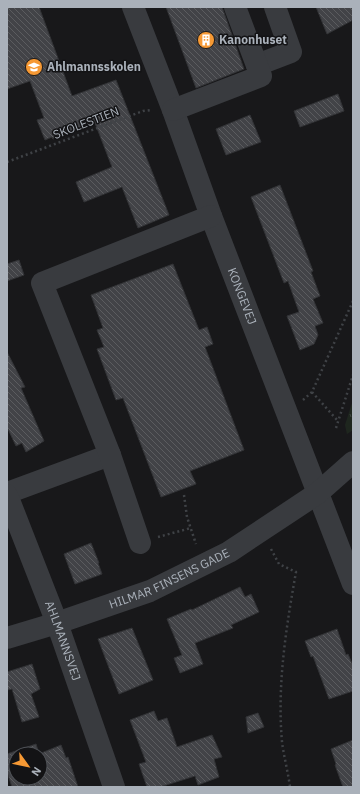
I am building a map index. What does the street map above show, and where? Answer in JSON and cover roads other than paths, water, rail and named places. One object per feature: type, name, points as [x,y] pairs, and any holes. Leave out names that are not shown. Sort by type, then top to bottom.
[{"type":"street","name":"KONGEVEJ","points":[[133,7],[173,110],[211,216],[353,584]]},
{"type":"street","points":[[173,110],[261,76],[235,7]]},
{"type":"street","points":[[257,65],[292,52],[275,7]]},
{"type":"street","points":[[140,543],[110,455],[42,283],[211,216]]},
{"type":"street","points":[[7,494],[110,455]]},
{"type":"street","name":"HILMAR FINSENS GADE","points":[[7,638],[57,623],[150,591],[204,565],[229,552],[318,493],[353,462]]},
{"type":"street","name":"AHLMANNSVEJ","points":[[7,494],[57,623],[114,787]]},
{"type":"place","name":"Kanonhuset","points":[[206,40]]},
{"type":"place","name":"Ahlmannsskolen","points":[[34,67]]}]
